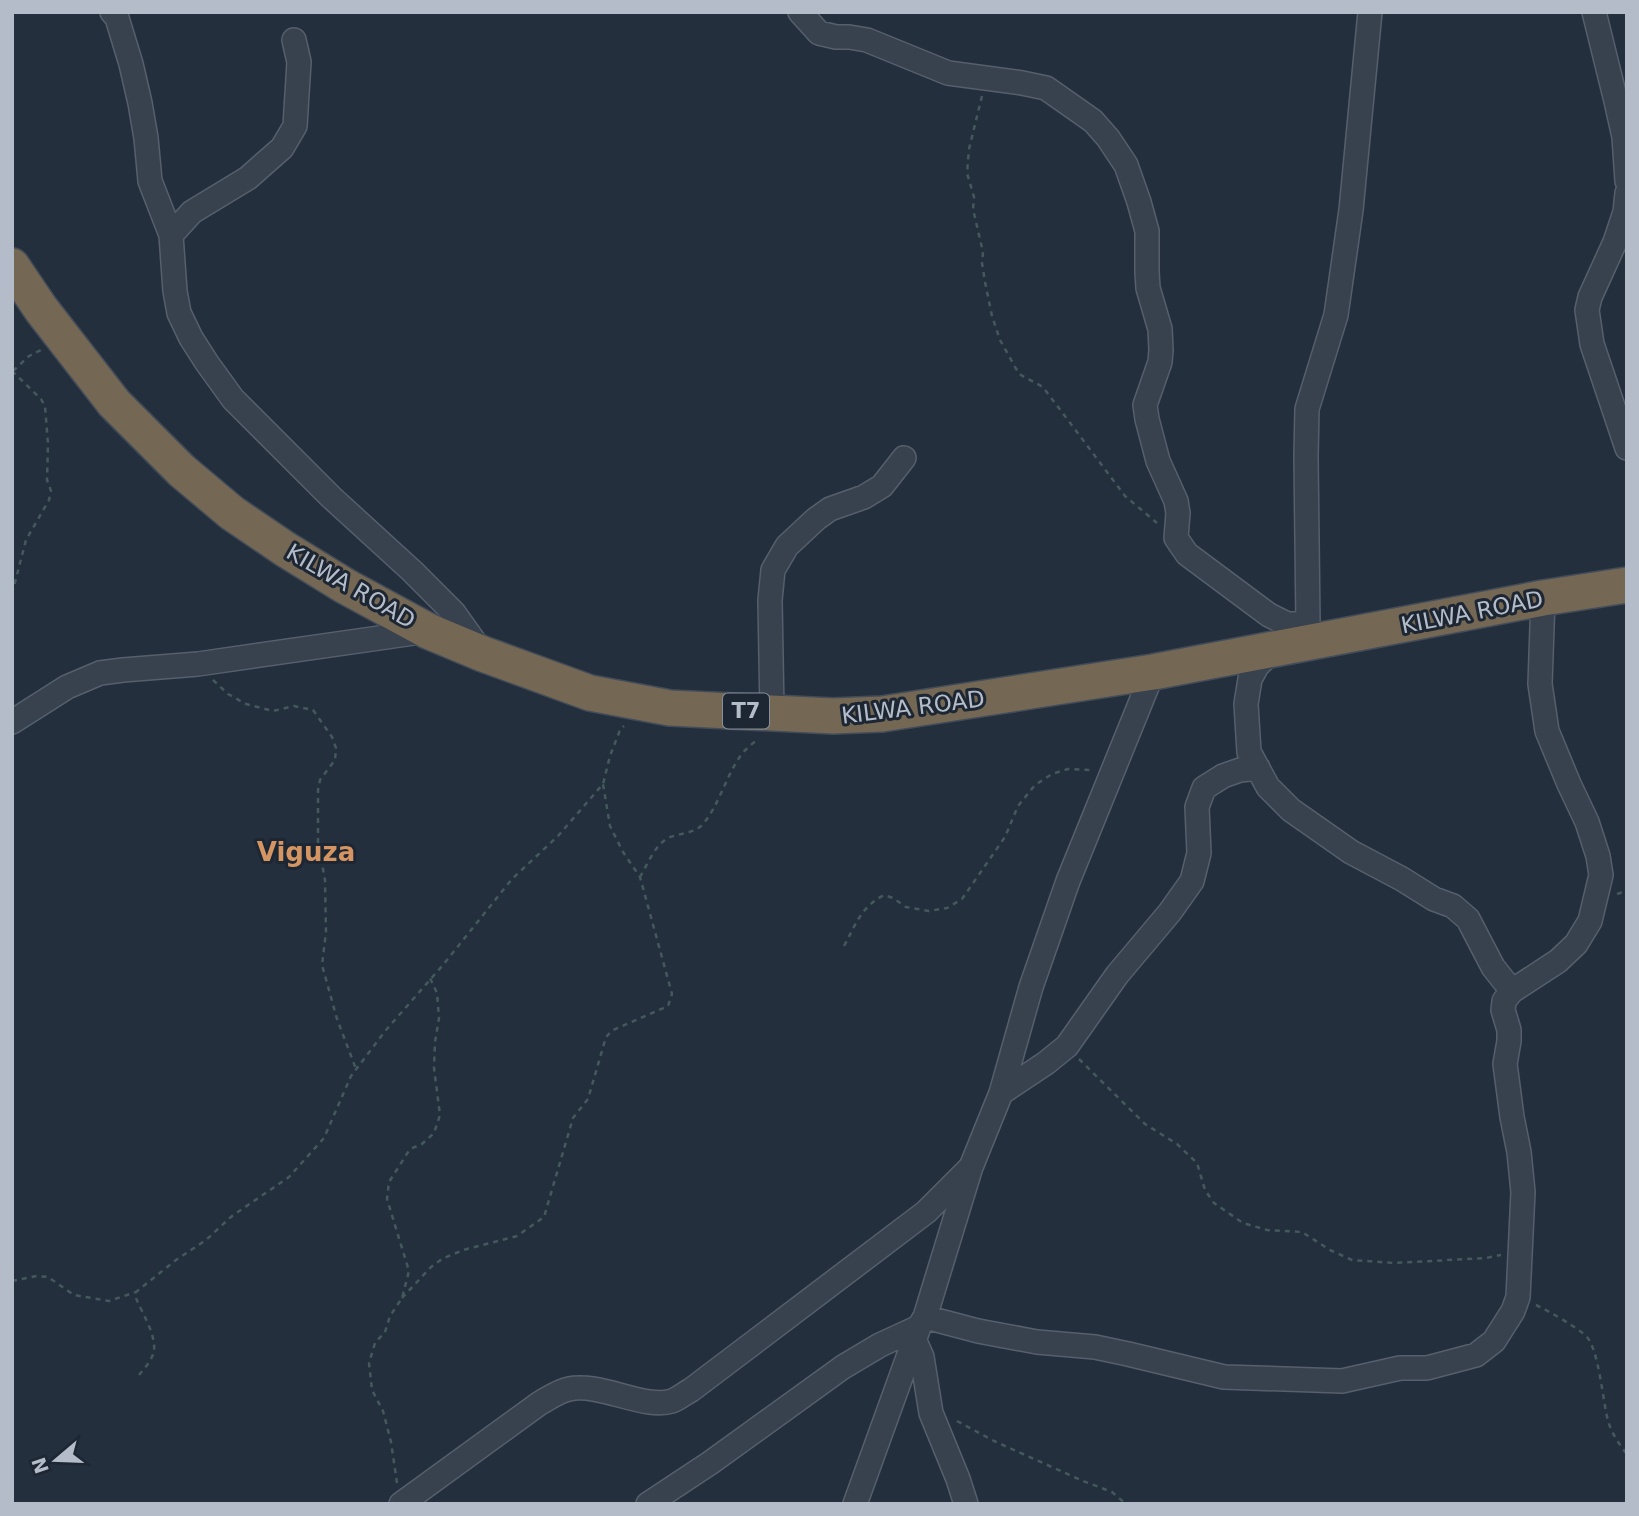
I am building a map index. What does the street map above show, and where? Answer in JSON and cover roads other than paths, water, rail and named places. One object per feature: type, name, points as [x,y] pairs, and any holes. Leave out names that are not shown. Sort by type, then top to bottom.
[{"type":"highway","name":"KILWA ROAD","points":[[12,266],[41,309],[114,403],[182,471],[232,513],[345,586],[428,631],[590,692],[646,704],[670,708],[833,716],[882,714],[1272,651],[1311,633],[1627,585]]},
{"type":"street","points":[[112,12],[117,18],[131,64],[146,138],[150,181],[172,235],[179,313],[191,338],[233,399],[331,497],[412,570],[454,613],[483,653]]},
{"type":"street","points":[[800,12],[819,33],[867,40],[948,73],[1046,88],[1093,121],[1108,138],[1126,165],[1147,231],[1147,272],[1160,329],[1161,350],[1160,362],[1145,405],[1158,461],[1176,501],[1176,538],[1187,554],[1269,615],[1311,633],[1307,409],[1336,315],[1351,210],[1370,12]]},
{"type":"street","points":[[1594,12],[1625,137],[1627,181]]},
{"type":"street","points":[[172,235],[192,212],[248,178],[282,148],[295,126],[299,62],[294,40]]},
{"type":"street","points":[[1627,193],[1625,212],[1618,233],[1587,310],[1592,344],[1627,449]]},
{"type":"street","points":[[772,712],[770,600],[773,569],[787,545],[816,519],[830,509],[864,497],[881,486],[904,458]]},
{"type":"street","points":[[648,1504],[843,1367],[880,1345],[920,1328],[978,1331],[1037,1342],[1106,1349],[1224,1377],[1342,1381],[1400,1367],[1427,1368],[1476,1355],[1493,1341],[1513,1311],[1518,1297],[1524,1192],[1505,1064],[1509,1030],[1503,1010],[1504,1000],[1512,991],[1558,961],[1576,944],[1590,921],[1601,874],[1587,822],[1547,732],[1540,684],[1544,598]]},
{"type":"street","points":[[12,722],[67,687],[100,673],[198,664],[428,631]]},
{"type":"street","points":[[1272,651],[1257,666],[1250,679],[1246,704],[1249,752],[1268,788],[1291,810],[1352,852],[1434,899],[1453,906],[1468,919],[1493,967],[1512,991]]},
{"type":"street","points":[[855,1504],[920,1328],[971,1167],[1001,1093],[1031,988],[1068,881],[1153,672]]},
{"type":"street","points":[[1001,1093],[1067,1046],[1117,975],[1170,912],[1192,881],[1199,853],[1198,807],[1204,788],[1223,776],[1258,768]]},
{"type":"street","points":[[399,1497],[558,1392],[572,1388],[602,1390],[640,1400],[672,1401],[691,1390],[926,1212],[971,1167]]},
{"type":"street","points":[[920,1328],[931,1413],[966,1504]]},
{"type":"district","name":"Viguza","points":[[306,852]]}]
